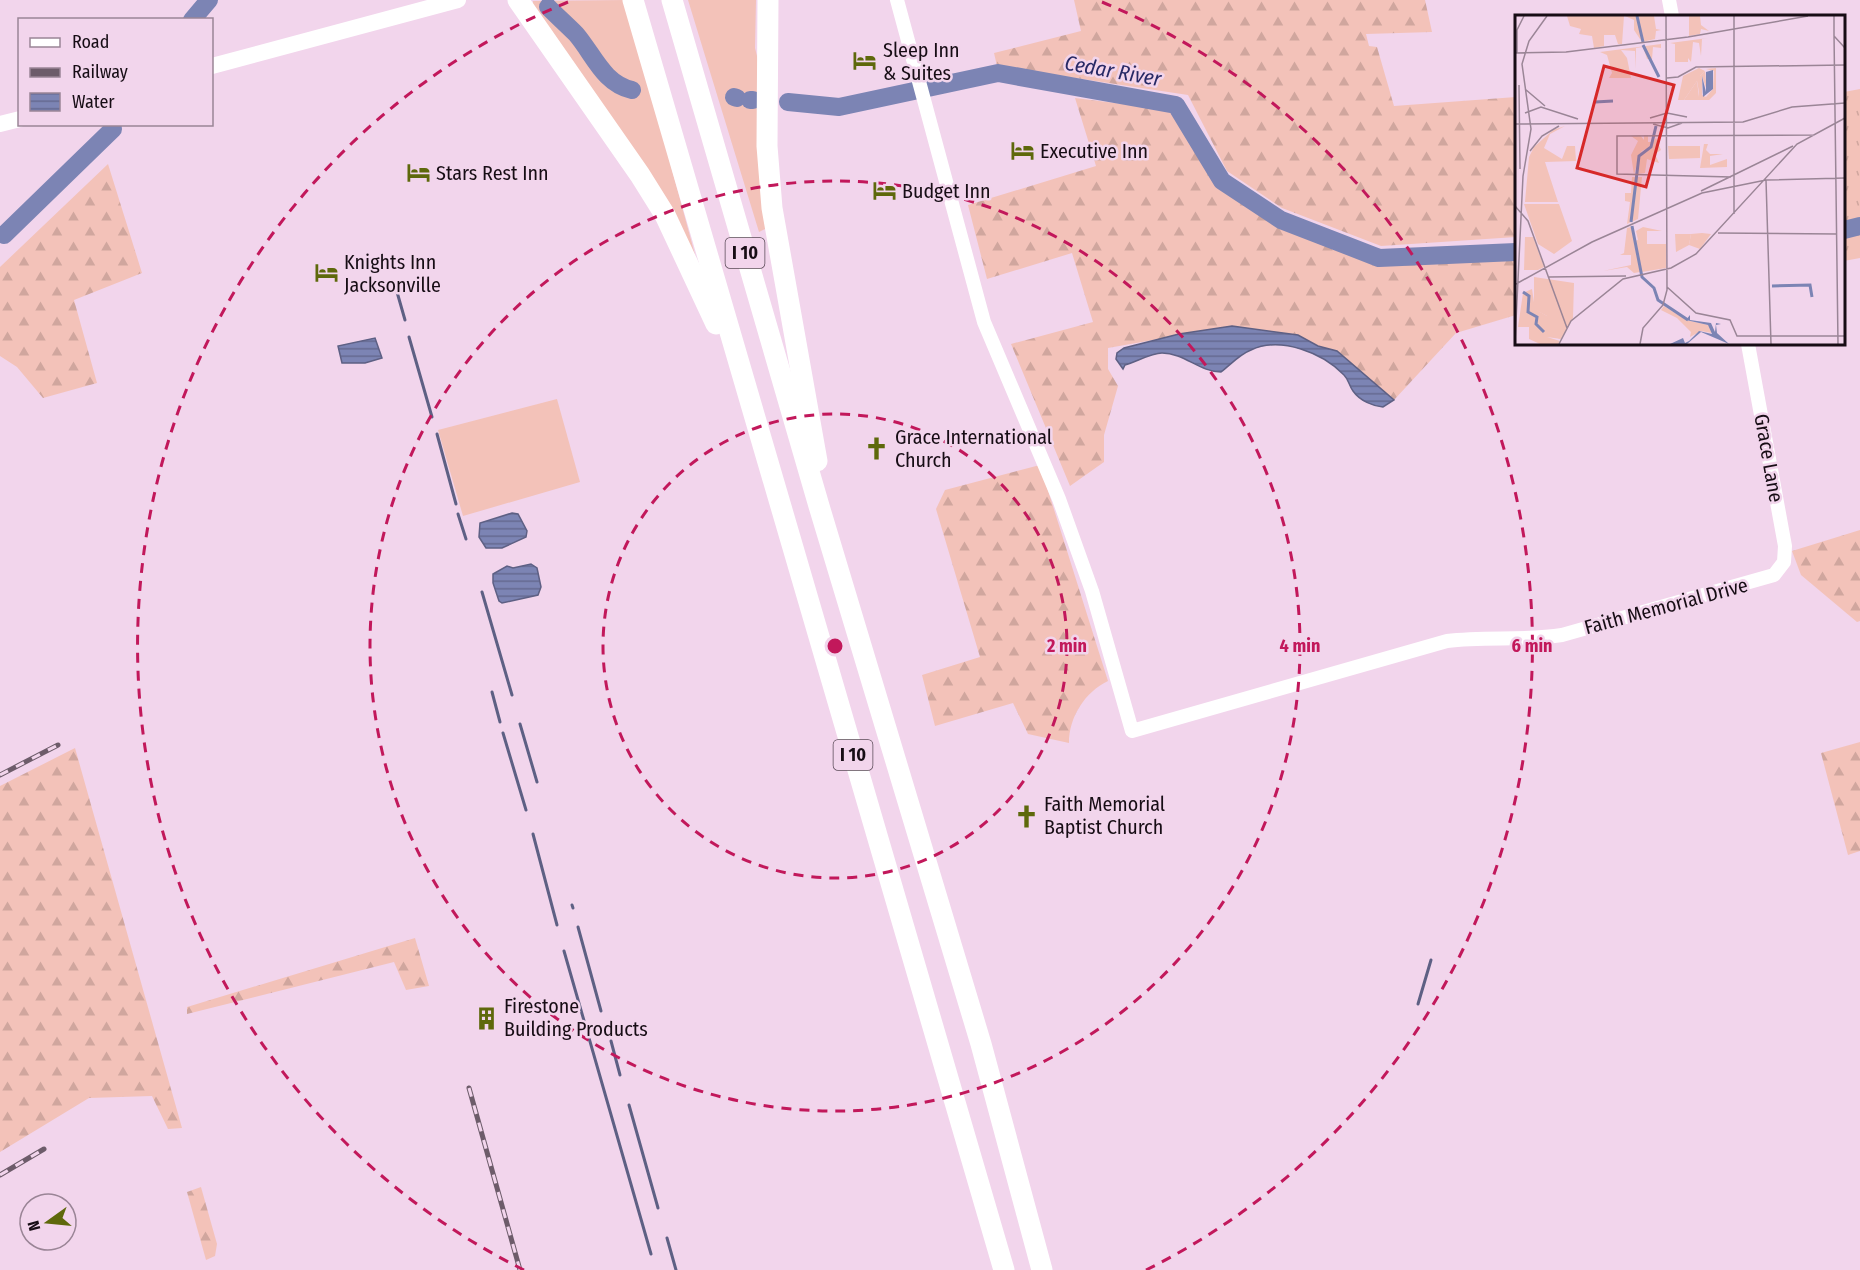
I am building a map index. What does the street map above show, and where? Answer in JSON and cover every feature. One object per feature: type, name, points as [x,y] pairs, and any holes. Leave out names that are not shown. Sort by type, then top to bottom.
[{"type":"highway","points":[[518,0],[640,175],[665,215],[688,260],[758,428]]},
{"type":"highway","name":"I 10","points":[[633,0],[1004,1270]]},
{"type":"highway","name":"I 10","points":[[672,0],[819,506],[981,1044],[1042,1270]]},
{"type":"highway","points":[[768,0],[767,146],[772,208],[779,258],[816,450],[819,506]]},
{"type":"highway","points":[[991,1227],[994,1270]]},
{"type":"main road","points":[[213,66],[458,0]]},
{"type":"main road","points":[[0,124],[18,119]]},
{"type":"street","name":"Faith Memorial Drive","points":[[897,0],[984,322],[1054,488],[1084,570],[1132,730],[1423,647],[1477,637],[1528,638],[1562,635],[1763,580],[1778,572]]},
{"type":"street","points":[[1669,0],[1672,15]]},
{"type":"street","name":"Grace Lane","points":[[1748,345],[1785,546],[1784,562],[1778,572]]},
{"type":"green space","points":[[626,0],[700,273],[533,6],[533,1]]},
{"type":"green space","points":[[688,0],[756,0],[755,48],[764,84],[767,228],[759,232]]},
{"type":"green space","points":[[1074,0],[1425,0],[1432,32],[1366,34],[1369,46],[1377,47],[1394,106],[1515,97],[1515,237],[1381,246],[1282,208],[1227,171],[1188,95],[997,66],[994,53],[1081,31]]},
{"type":"green space","points":[[1860,89],[1860,258],[1845,261],[1845,92]]},
{"type":"green space","points":[[1075,98],[1171,110],[1218,184],[1278,225],[1379,265],[1515,258],[1515,315],[1456,333],[1394,400],[1337,351],[1318,346],[1298,335],[1232,326],[1108,348],[1108,369],[1118,386],[1104,435],[1104,462],[1070,486],[1011,344],[1093,322],[1072,253],[987,279],[968,205],[1096,166]]},
{"type":"green space","points":[[108,164],[142,273],[74,300],[97,383],[43,398],[17,367],[0,356],[0,267]]},
{"type":"green space","points":[[557,399],[580,482],[463,516],[438,430]]},
{"type":"green space","points":[[1040,465],[1108,681],[1092,692],[1080,706],[1072,724],[1069,743],[1028,734],[1013,703],[935,726],[922,675],[980,657],[936,509],[945,490]]},
{"type":"green space","points":[[1860,530],[1860,621],[1857,622],[1801,575],[1792,551]]},
{"type":"green space","points":[[1860,742],[1860,851],[1848,855],[1821,753]]},
{"type":"green space","points":[[75,748],[182,1128],[168,1129],[152,1096],[89,1098],[0,1152],[0,786]]},
{"type":"green space","points":[[415,938],[429,986],[406,990],[394,962],[187,1014],[187,1007]]},
{"type":"green space","points":[[201,1187],[217,1244],[215,1256],[206,1260],[187,1192]]},
{"type":"water","points":[[1232,326],[1298,335],[1318,346],[1337,351],[1394,400],[1383,407],[1359,398],[1346,377],[1335,367],[1313,354],[1288,346],[1263,346],[1251,350],[1221,372],[1206,369],[1178,356],[1162,353],[1153,354],[1125,365],[1123,369],[1116,359],[1117,353],[1124,348],[1179,334]]},
{"type":"water","points":[[375,338],[382,358],[365,363],[342,363],[338,346]]},
{"type":"water","points":[[512,513],[518,514],[527,531],[526,537],[502,548],[486,548],[479,537],[480,523]]},
{"type":"water","points":[[531,564],[537,568],[541,587],[538,595],[502,603],[499,601],[493,583],[493,574],[507,566],[513,568]]},
{"type":"waterway","name":"Cedar River","points":[[194,18],[209,0]]},
{"type":"waterway","name":"Cedar River","points":[[548,7],[576,34],[606,75],[632,90]]},
{"type":"waterway","name":"Cedar River","points":[[788,102],[839,107],[998,73],[1176,105],[1222,181],[1281,220],[1379,258],[1515,252]]},
{"type":"waterway","name":"Cedar River","points":[[4,235],[113,129]]},
{"type":"waterway","name":"Cedar River","points":[[1845,230],[1860,226]]},
{"type":"waterway","points":[[395,285],[405,320]]},
{"type":"waterway","points":[[409,337],[432,417]]},
{"type":"waterway","points":[[437,434],[456,504]]},
{"type":"waterway","points":[[458,514],[466,539]]},
{"type":"waterway","points":[[482,592],[512,695]]},
{"type":"waterway","points":[[492,692],[500,722]]},
{"type":"waterway","points":[[520,724],[537,782]]},
{"type":"waterway","points":[[503,733],[526,810]]},
{"type":"waterway","points":[[533,834],[557,925]]},
{"type":"waterway","points":[[578,927],[601,1011]]},
{"type":"waterway","points":[[564,951],[651,1254]]},
{"type":"waterway","points":[[1418,1004],[1431,960]]},
{"type":"waterway","points":[[611,1041],[620,1075]]},
{"type":"waterway","points":[[629,1105],[658,1208]]},
{"type":"waterway","points":[[667,1238],[676,1270]]},
{"type":"railway","points":[[0,775],[58,745]]},
{"type":"railway","points":[[469,1088],[520,1270]]},
{"type":"railway","points":[[0,1175],[44,1149]]},
{"type":"place","name":"Sleep Inn & Suites","points":[[865,61]]},
{"type":"place","name":"Executive Inn","points":[[1022,151]]},
{"type":"place","name":"Stars Rest Inn","points":[[418,173]]},
{"type":"place","name":"Budget Inn","points":[[884,191]]},
{"type":"place","name":"Knights Inn Jacksonville","points":[[326,273]]},
{"type":"place","name":"Grace International Church","points":[[877,449]]},
{"type":"place","name":"Faith Memorial Baptist Church","points":[[1026,816]]},
{"type":"place","name":"Firestone Building Products","points":[[486,1018]]}]
